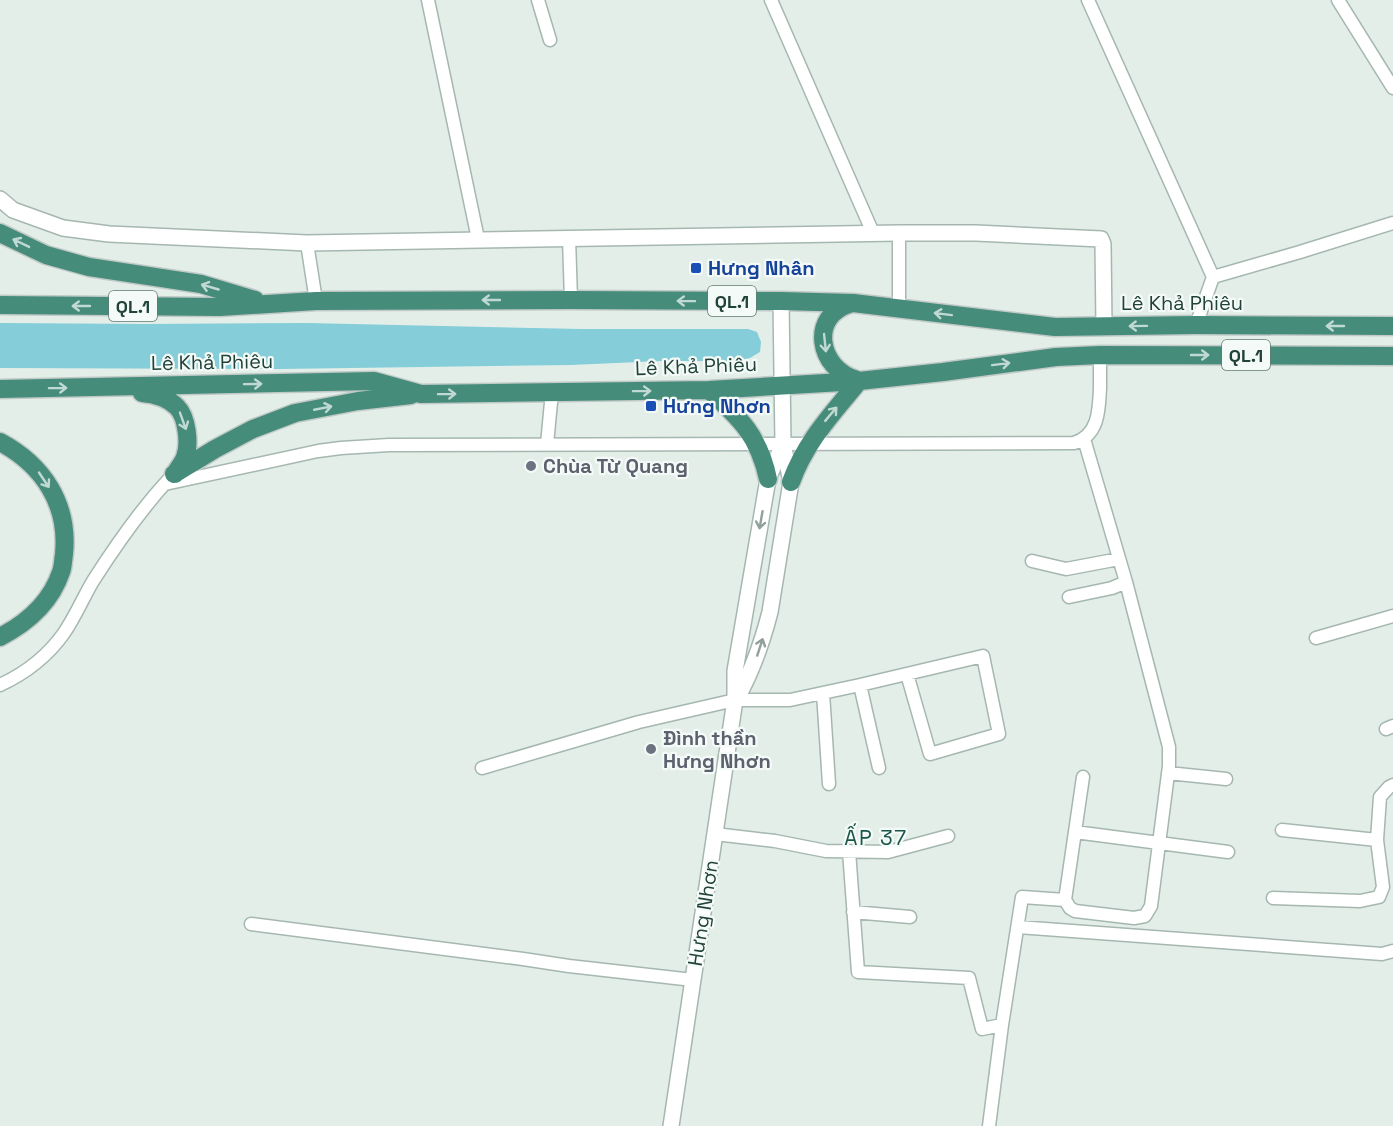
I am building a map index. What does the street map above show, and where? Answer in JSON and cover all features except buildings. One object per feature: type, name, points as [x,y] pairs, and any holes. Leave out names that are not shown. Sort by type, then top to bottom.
[{"type":"highway","points":[[0,233],[46,255],[89,267],[201,284],[266,303]]},
{"type":"highway","name":"Lê Khả Phiêu","points":[[0,305],[220,307],[316,301],[571,300],[852,303],[1055,327],[1393,326]]},
{"type":"highway","points":[[791,482],[808,444],[859,381],[842,374],[834,367],[824,346],[825,330],[832,315],[838,309],[852,303]]},
{"type":"highway","name":"Lê Khả Phiêu","points":[[0,389],[374,381],[421,394],[709,390],[859,381],[1056,357],[1100,355],[1393,356]]},
{"type":"highway","points":[[95,387],[151,394],[164,398],[177,407],[185,422],[187,438],[185,456],[170,479]]},
{"type":"highway","points":[[709,390],[741,420],[757,444],[768,479]]},
{"type":"highway","points":[[170,479],[215,449],[253,429],[296,413],[358,401],[421,394]]},
{"type":"highway","points":[[0,442],[30,462],[45,479],[63,520],[65,546],[62,571],[50,594],[35,613],[16,629],[0,638]]},
{"type":"street","points":[[428,0],[478,239]]},
{"type":"street","points":[[538,0],[550,40]]},
{"type":"street","points":[[771,0],[873,233]]},
{"type":"street","points":[[1088,0],[1213,277],[1196,325]]},
{"type":"street","points":[[1338,0],[1393,88]]},
{"type":"street","points":[[0,199],[13,210],[63,228],[109,234],[307,243],[873,233],[976,233],[1101,239],[1103,244],[1104,326]]},
{"type":"street","points":[[1213,277],[1393,223]]},
{"type":"street","points":[[899,233],[899,309]]},
{"type":"street","points":[[569,238],[571,300]]},
{"type":"street","points":[[307,243],[316,301]]},
{"type":"street","name":"Hưng Nhơn","points":[[735,700],[753,668],[770,612],[791,482],[783,444],[781,302]]},
{"type":"street","points":[[0,685],[18,677],[42,658],[64,633],[129,527],[170,479],[341,448],[389,445],[1069,444],[1084,439],[1098,419],[1100,355]]},
{"type":"street","points":[[547,444],[552,392]]},
{"type":"street","points":[[1083,777],[1065,900],[1070,908],[1076,911],[1134,918],[1145,916],[1151,906],[1170,756],[1169,747],[1126,582],[1084,439]]},
{"type":"street","name":"Hưng Nhơn","points":[[671,1126],[735,700],[735,670],[768,479],[783,444]]},
{"type":"street","points":[[1032,561],[1066,570],[1119,559]]},
{"type":"street","points":[[1069,597],[1112,588],[1126,582]]},
{"type":"street","points":[[1316,638],[1393,616]]},
{"type":"street","points":[[482,768],[639,722],[735,700],[790,700],[983,656],[999,734],[930,754],[907,674]]},
{"type":"street","points":[[860,685],[879,768]]},
{"type":"street","points":[[823,693],[829,784]]},
{"type":"street","points":[[1168,773],[1226,779]]},
{"type":"street","points":[[1273,898],[1360,901],[1379,897],[1383,887],[1377,840],[1380,797],[1393,785]]},
{"type":"street","points":[[1282,830],[1377,840]]},
{"type":"street","points":[[1075,832],[1228,852]]},
{"type":"street","points":[[715,834],[775,841],[826,851],[888,852],[948,836]]},
{"type":"street","points":[[849,851],[858,972],[969,978],[982,1029],[1000,1026]]},
{"type":"street","points":[[989,1126],[1000,1026],[1022,897],[1065,900]]},
{"type":"street","points":[[854,912],[910,917]]},
{"type":"street","points":[[251,924],[693,980]]},
{"type":"street","points":[[1018,927],[1382,954],[1393,951]]},
{"type":"water","points":[[0,323],[307,323],[582,329],[748,329],[757,332],[761,342],[760,352],[750,358],[736,361],[280,369],[0,368]]},
{"type":"place","name":"Hưng Nhân","points":[[696,268]]},
{"type":"place","name":"Hưng Nhơn","points":[[651,406]]},
{"type":"place","name":"Chùa Từ Quang","points":[[531,466]]},
{"type":"place","name":"Đình thần Hưng Nhơn","points":[[651,749]]},
{"type":"district","name":"ẤP 37","points":[[876,837]]}]
